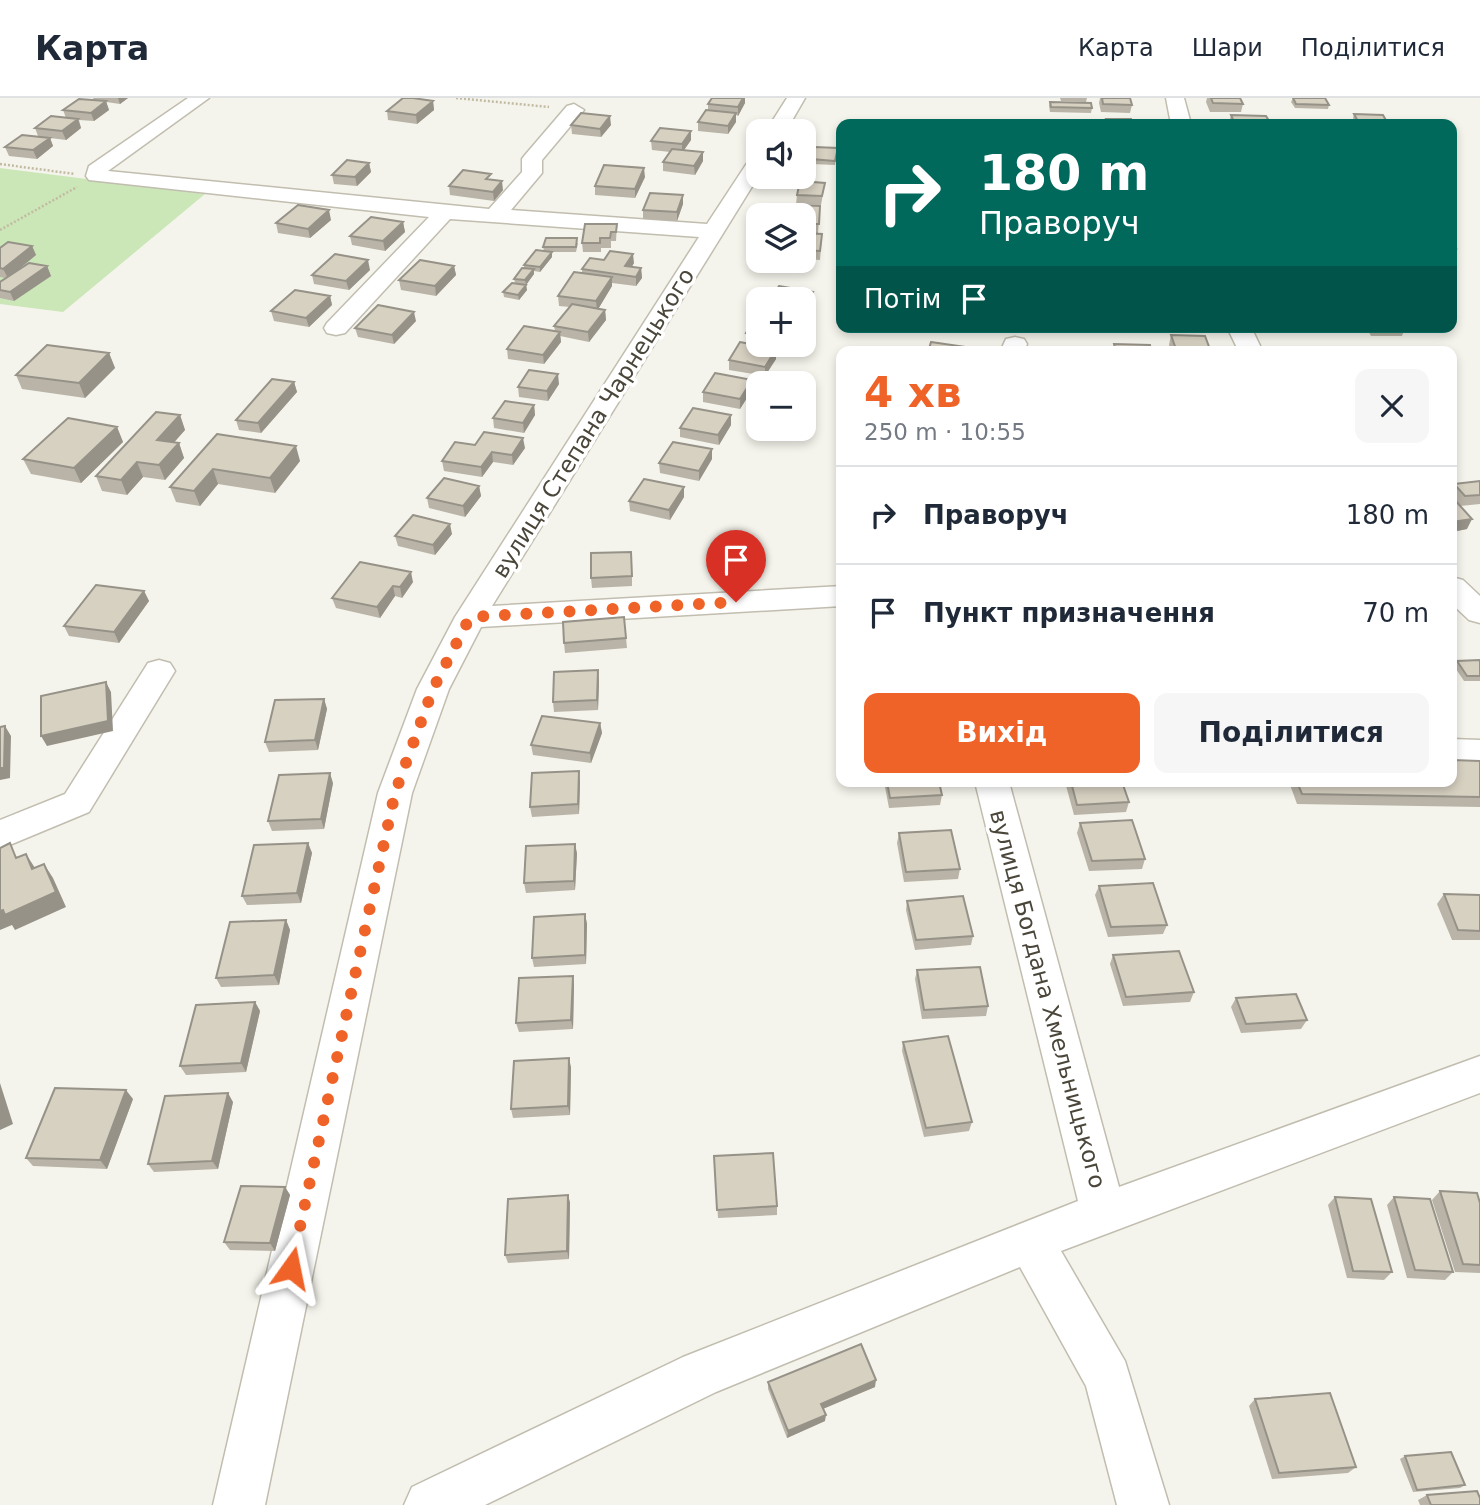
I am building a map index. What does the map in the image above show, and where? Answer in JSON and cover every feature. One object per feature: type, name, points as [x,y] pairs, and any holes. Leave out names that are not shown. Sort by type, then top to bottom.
[{"type":"street","points":[[200,98],[96,170],[96,176],[445,212],[714,232]]},
{"type":"street","points":[[783,119],[796,98]]},
{"type":"street","points":[[1175,98],[1180,119]]},
{"type":"street","points":[[495,215],[532,173],[532,159],[574,110]]},
{"type":"street","name":"вулиця Степана Чарнецького","points":[[239,1505],[395,793],[433,689],[470,617],[746,180]]},
{"type":"street","points":[[336,328],[445,212]]},
{"type":"street","points":[[1457,592],[1480,613]]},
{"type":"street","points":[[470,617],[836,596]]},
{"type":"street","points":[[0,835],[77,803],[159,671]]},
{"type":"street","points":[[1457,751],[1480,752]]},
{"type":"street","name":"вулиця Богдана Хмельницького","points":[[993,787],[1104,1215]]},
{"type":"street","points":[[430,1505],[700,1374],[1030,1241],[1480,1074]]},
{"type":"street","points":[[1030,1241],[1108,1378],[1143,1505]]},
{"type":"path","points":[[456,98],[574,110]]},
{"type":"path","points":[[0,164],[96,176]]},
{"type":"path","points":[[0,230],[96,176]]},
{"type":"green space","points":[[0,168],[205,194],[63,312],[0,304]]},
{"type":"building","points":[[403,98],[433,101],[416,115],[387,111]]},
{"type":"building","points":[[712,98],[743,98],[738,107],[708,104]]},
{"type":"building","points":[[1102,98],[1130,98],[1132,105],[1103,104]]},
{"type":"building","points":[[1211,98],[1240,98],[1243,104],[1213,103]]},
{"type":"building","points":[[1293,98],[1325,98],[1329,105],[1296,104]]},
{"type":"building","points":[[79,99],[106,101],[91,113],[63,110]]},
{"type":"building","points":[[1050,102],[1091,103],[1092,108],[1051,107]]},
{"type":"building","points":[[706,110],[736,113],[728,126],[698,122]]},
{"type":"building","points":[[581,113],[610,116],[600,129],[571,125]]},
{"type":"building","points":[[1354,114],[1383,115],[1385,119],[1357,119]]},
{"type":"building","points":[[1231,115],[1266,116],[1268,119],[1233,119]]},
{"type":"building","points":[[51,116],[78,119],[62,131],[35,128]]},
{"type":"building","points":[[660,128],[691,131],[682,144],[651,141]]},
{"type":"building","points":[[22,135],[50,138],[33,150],[5,147]]},
{"type":"building","points":[[816,147],[836,148],[835,161],[816,159]]},
{"type":"building","points":[[672,149],[703,152],[694,166],[663,162]]},
{"type":"building","points":[[347,160],[369,163],[355,177],[332,175]]},
{"type":"building","points":[[604,165],[644,168],[635,189],[595,186]]},
{"type":"building","points":[[463,170],[491,174],[486,179],[502,181],[493,192],[449,186]]},
{"type":"building","points":[[816,182],[825,183],[822,196],[797,195],[798,189],[816,189]]},
{"type":"building","points":[[650,193],[683,195],[677,212],[643,210]]},
{"type":"building","points":[[298,205],[329,210],[308,229],[276,223]]},
{"type":"building","points":[[816,206],[820,206],[819,224],[816,224]]},
{"type":"building","points":[[371,217],[403,222],[383,241],[350,236]]},
{"type":"building","points":[[585,224],[617,224],[616,232],[611,232],[610,238],[600,238],[600,243],[582,243]]},
{"type":"building","points":[[816,234],[822,234],[820,251],[816,251]]},
{"type":"building","points":[[546,238],[577,238],[576,247],[543,247]]},
{"type":"building","points":[[8,242],[32,246],[3,269],[0,268],[0,248]]},
{"type":"building","points":[[536,250],[552,252],[540,267],[524,265]]},
{"type":"building","points":[[610,251],[633,254],[625,266],[641,268],[636,277],[582,269],[590,258],[604,260]]},
{"type":"building","points":[[335,254],[368,260],[346,281],[312,275]]},
{"type":"building","points":[[420,260],[454,266],[435,286],[399,280]]},
{"type":"building","points":[[29,263],[47,266],[10,292],[0,290],[0,282]]},
{"type":"building","points":[[522,268],[534,269],[525,280],[514,279]]},
{"type":"building","points":[[574,272],[612,277],[596,301],[558,296]]},
{"type":"building","points":[[512,283],[526,285],[518,295],[503,292]]},
{"type":"building","points":[[295,290],[330,296],[306,318],[271,311]]},
{"type":"building","points":[[572,304],[605,310],[588,332],[554,326]]},
{"type":"building","points":[[378,305],[414,312],[392,335],[355,328]]},
{"type":"building","points":[[524,326],[560,332],[543,355],[507,349]]},
{"type":"building","points":[[1171,335],[1205,336],[1209,346],[1175,346]]},
{"type":"building","points":[[740,342],[746,343],[746,357],[771,357],[765,367],[729,360]]},
{"type":"building","points":[[931,342],[959,346],[930,346]]},
{"type":"building","points":[[1114,344],[1150,346],[1114,346]]},
{"type":"building","points":[[47,345],[109,353],[79,383],[16,375]]},
{"type":"building","points":[[529,370],[558,374],[547,391],[518,387]]},
{"type":"building","points":[[715,373],[746,379],[746,390],[740,399],[703,392]]},
{"type":"building","points":[[272,379],[294,382],[258,423],[236,420]]},
{"type":"building","points":[[505,401],[534,405],[523,423],[493,418]]},
{"type":"building","points":[[693,408],[731,415],[718,435],[680,428]]},
{"type":"building","points":[[156,412],[180,415],[157,440],[179,443],[159,465],[137,462],[121,480],[96,476]]},
{"type":"building","points":[[68,418],[117,427],[74,468],[23,459]]},
{"type":"building","points":[[484,432],[523,438],[512,455],[492,452],[481,467],[442,461],[455,442],[475,445]]},
{"type":"building","points":[[217,434],[296,446],[270,478],[213,469],[194,491],[170,487]]},
{"type":"building","points":[[673,442],[712,449],[699,471],[659,463]]},
{"type":"building","points":[[444,478],[479,486],[463,506],[427,498]]},
{"type":"building","points":[[644,479],[684,487],[669,510],[629,501]]},
{"type":"building","points":[[1480,481],[1480,495],[1465,496],[1457,484]]},
{"type":"building","points":[[1457,502],[1472,519],[1457,521]]},
{"type":"building","points":[[413,515],[450,524],[433,545],[395,536]]},
{"type":"building","points":[[631,552],[632,576],[591,578],[591,553]]},
{"type":"building","points":[[360,562],[411,572],[400,587],[393,586],[377,607],[332,598]]},
{"type":"building","points":[[96,585],[144,591],[114,632],[64,626]]},
{"type":"building","points":[[624,617],[626,638],[564,643],[563,622]]},
{"type":"building","points":[[1480,660],[1480,676],[1467,676],[1457,661]]},
{"type":"building","points":[[598,670],[597,700],[553,702],[554,672]]},
{"type":"building","points":[[106,682],[108,721],[41,736],[41,696]]},
{"type":"building","points":[[324,699],[315,740],[265,742],[275,700]]},
{"type":"building","points":[[542,716],[600,723],[590,753],[531,745]]},
{"type":"building","points":[[5,726],[4,768],[0,768],[0,727]]},
{"type":"building","points":[[1457,760],[1480,761],[1480,797],[1302,794],[1299,787],[1457,787]]},
{"type":"building","points":[[579,771],[578,804],[530,807],[532,773]]},
{"type":"building","points":[[330,773],[321,819],[268,821],[279,775]]},
{"type":"building","points":[[888,787],[940,787],[942,795],[890,798]]},
{"type":"building","points":[[1072,787],[1124,787],[1129,802],[1077,805]]},
{"type":"building","points":[[1132,820],[1145,859],[1092,861],[1080,823]]},
{"type":"building","points":[[951,830],[960,869],[906,872],[899,833]]},
{"type":"building","points":[[10,843],[16,858],[26,854],[32,869],[44,864],[56,892],[5,915],[3,910],[0,911],[0,848]]},
{"type":"building","points":[[308,843],[297,893],[242,896],[254,845]]},
{"type":"building","points":[[575,844],[574,881],[524,883],[526,846]]},
{"type":"building","points":[[1153,883],[1167,925],[1111,927],[1099,886]]},
{"type":"building","points":[[1444,894],[1480,895],[1480,931],[1458,930]]},
{"type":"building","points":[[963,896],[973,936],[916,940],[907,901]]},
{"type":"building","points":[[585,914],[585,955],[532,958],[534,917]]},
{"type":"building","points":[[286,920],[274,975],[216,978],[230,922]]},
{"type":"building","points":[[1179,951],[1194,992],[1126,997],[1113,955]]},
{"type":"building","points":[[980,967],[988,1006],[924,1010],[917,970]]},
{"type":"building","points":[[573,976],[571,1020],[516,1023],[519,978]]},
{"type":"building","points":[[1296,994],[1307,1020],[1246,1024],[1236,998]]},
{"type":"building","points":[[255,1002],[241,1063],[180,1066],[196,1005]]},
{"type":"building","points":[[948,1036],[972,1122],[926,1128],[903,1042]]},
{"type":"building","points":[[569,1058],[568,1106],[511,1109],[514,1061]]},
{"type":"building","points":[[55,1088],[126,1090],[100,1160],[26,1158]]},
{"type":"building","points":[[228,1093],[212,1161],[148,1164],[165,1096]]},
{"type":"building","points":[[773,1153],[777,1206],[717,1210],[714,1156]]},
{"type":"building","points":[[241,1186],[285,1187],[270,1243],[224,1242]]},
{"type":"building","points":[[1440,1191],[1477,1193],[1480,1203],[1480,1265],[1463,1264]]},
{"type":"building","points":[[568,1195],[567,1251],[505,1255],[508,1199]]},
{"type":"building","points":[[1335,1197],[1371,1199],[1392,1272],[1353,1271]]},
{"type":"building","points":[[1394,1197],[1430,1199],[1453,1272],[1415,1270]]},
{"type":"building","points":[[861,1344],[876,1380],[821,1404],[826,1415],[788,1431],[768,1382]]},
{"type":"building","points":[[1330,1393],[1356,1467],[1279,1473],[1255,1399]]},
{"type":"building","points":[[1451,1452],[1465,1485],[1417,1490],[1405,1456]]},
{"type":"building","points":[[1477,1491],[1480,1505],[1431,1505],[1427,1495]]},
{"type":"route","points":[[291,1268],[395,793],[433,689],[470,617],[736,602]]}]
